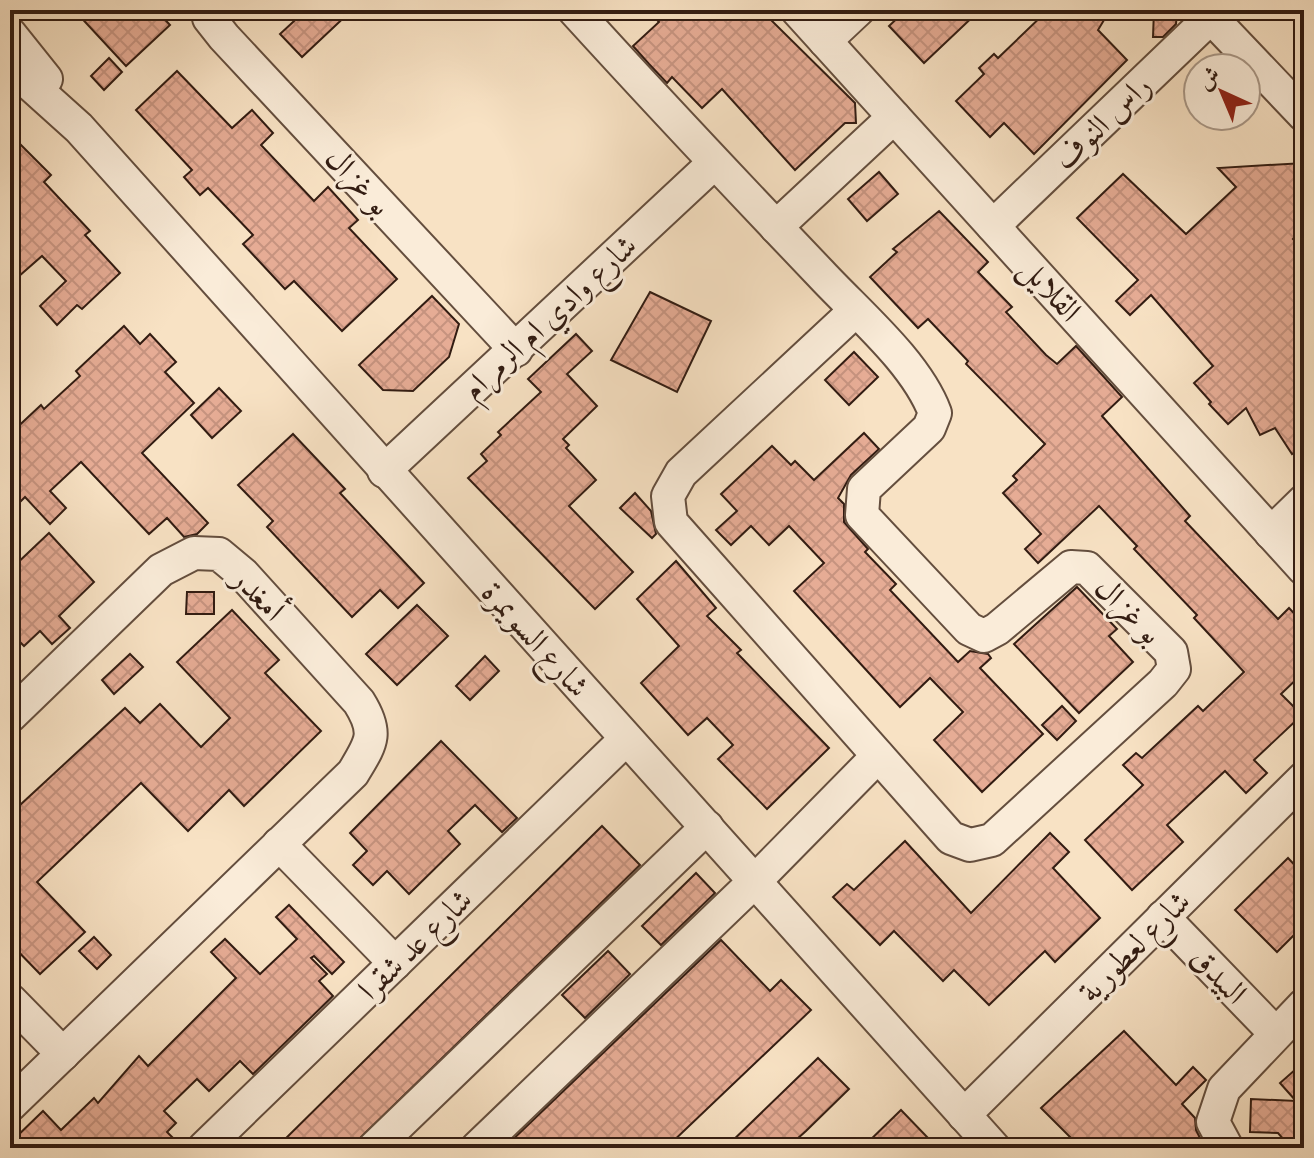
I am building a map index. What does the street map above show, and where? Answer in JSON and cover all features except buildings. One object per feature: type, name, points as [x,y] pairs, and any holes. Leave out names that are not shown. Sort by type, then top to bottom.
[{"type":"street","name":"بو غزال","points":[[209,10],[209,18],[224,37],[516,350]]},
{"type":"street","name":"بو غزال","points":[[574,10],[714,163],[776,227],[855,311],[926,388],[935,413],[929,428],[864,489],[862,515],[969,629],[984,636],[997,629],[1071,567],[1087,568],[1171,652],[1174,669],[1163,683],[992,840],[970,845],[951,838],[671,522],[668,496],[681,473],[855,311]]},
{"type":"street","name":"القلايل","points":[[797,10],[1304,569]]},
{"type":"street","points":[[825,41],[858,10]]},
{"type":"street","name":"راس النوف","points":[[993,226],[1208,14],[1304,115]]},
{"type":"street","name":"شارع السويمرة","points":[[10,34],[79,128],[994,1148]]},
{"type":"street","name":"شارع السويمرة","points":[[10,66],[79,128]]},
{"type":"street","points":[[776,227],[894,117]]},
{"type":"street","name":"شارع وادي ام الرمرام","points":[[384,471],[714,163]]},
{"type":"street","points":[[1271,533],[1304,501]]},
{"type":"street","name":"أمغدر","points":[[10,716],[161,570],[194,553],[219,554],[265,598],[359,702],[372,723],[370,744],[353,773],[10,1105]]},
{"type":"street","name":"شارع عد شقرا","points":[[204,1148],[626,739]]},
{"type":"street","points":[[477,1148],[754,882],[878,756]]},
{"type":"street","name":"شارع لعطورية","points":[[964,1115],[1304,778]]},
{"type":"street","points":[[374,1148],[707,827]]},
{"type":"street","points":[[279,844],[395,963]]},
{"type":"street","name":"البيدق","points":[[1163,917],[1275,1033]]},
{"type":"street","points":[[10,1000],[63,1054]]},
{"type":"street","points":[[1227,1148],[1213,1122],[1224,1089],[1304,1005]]}]
